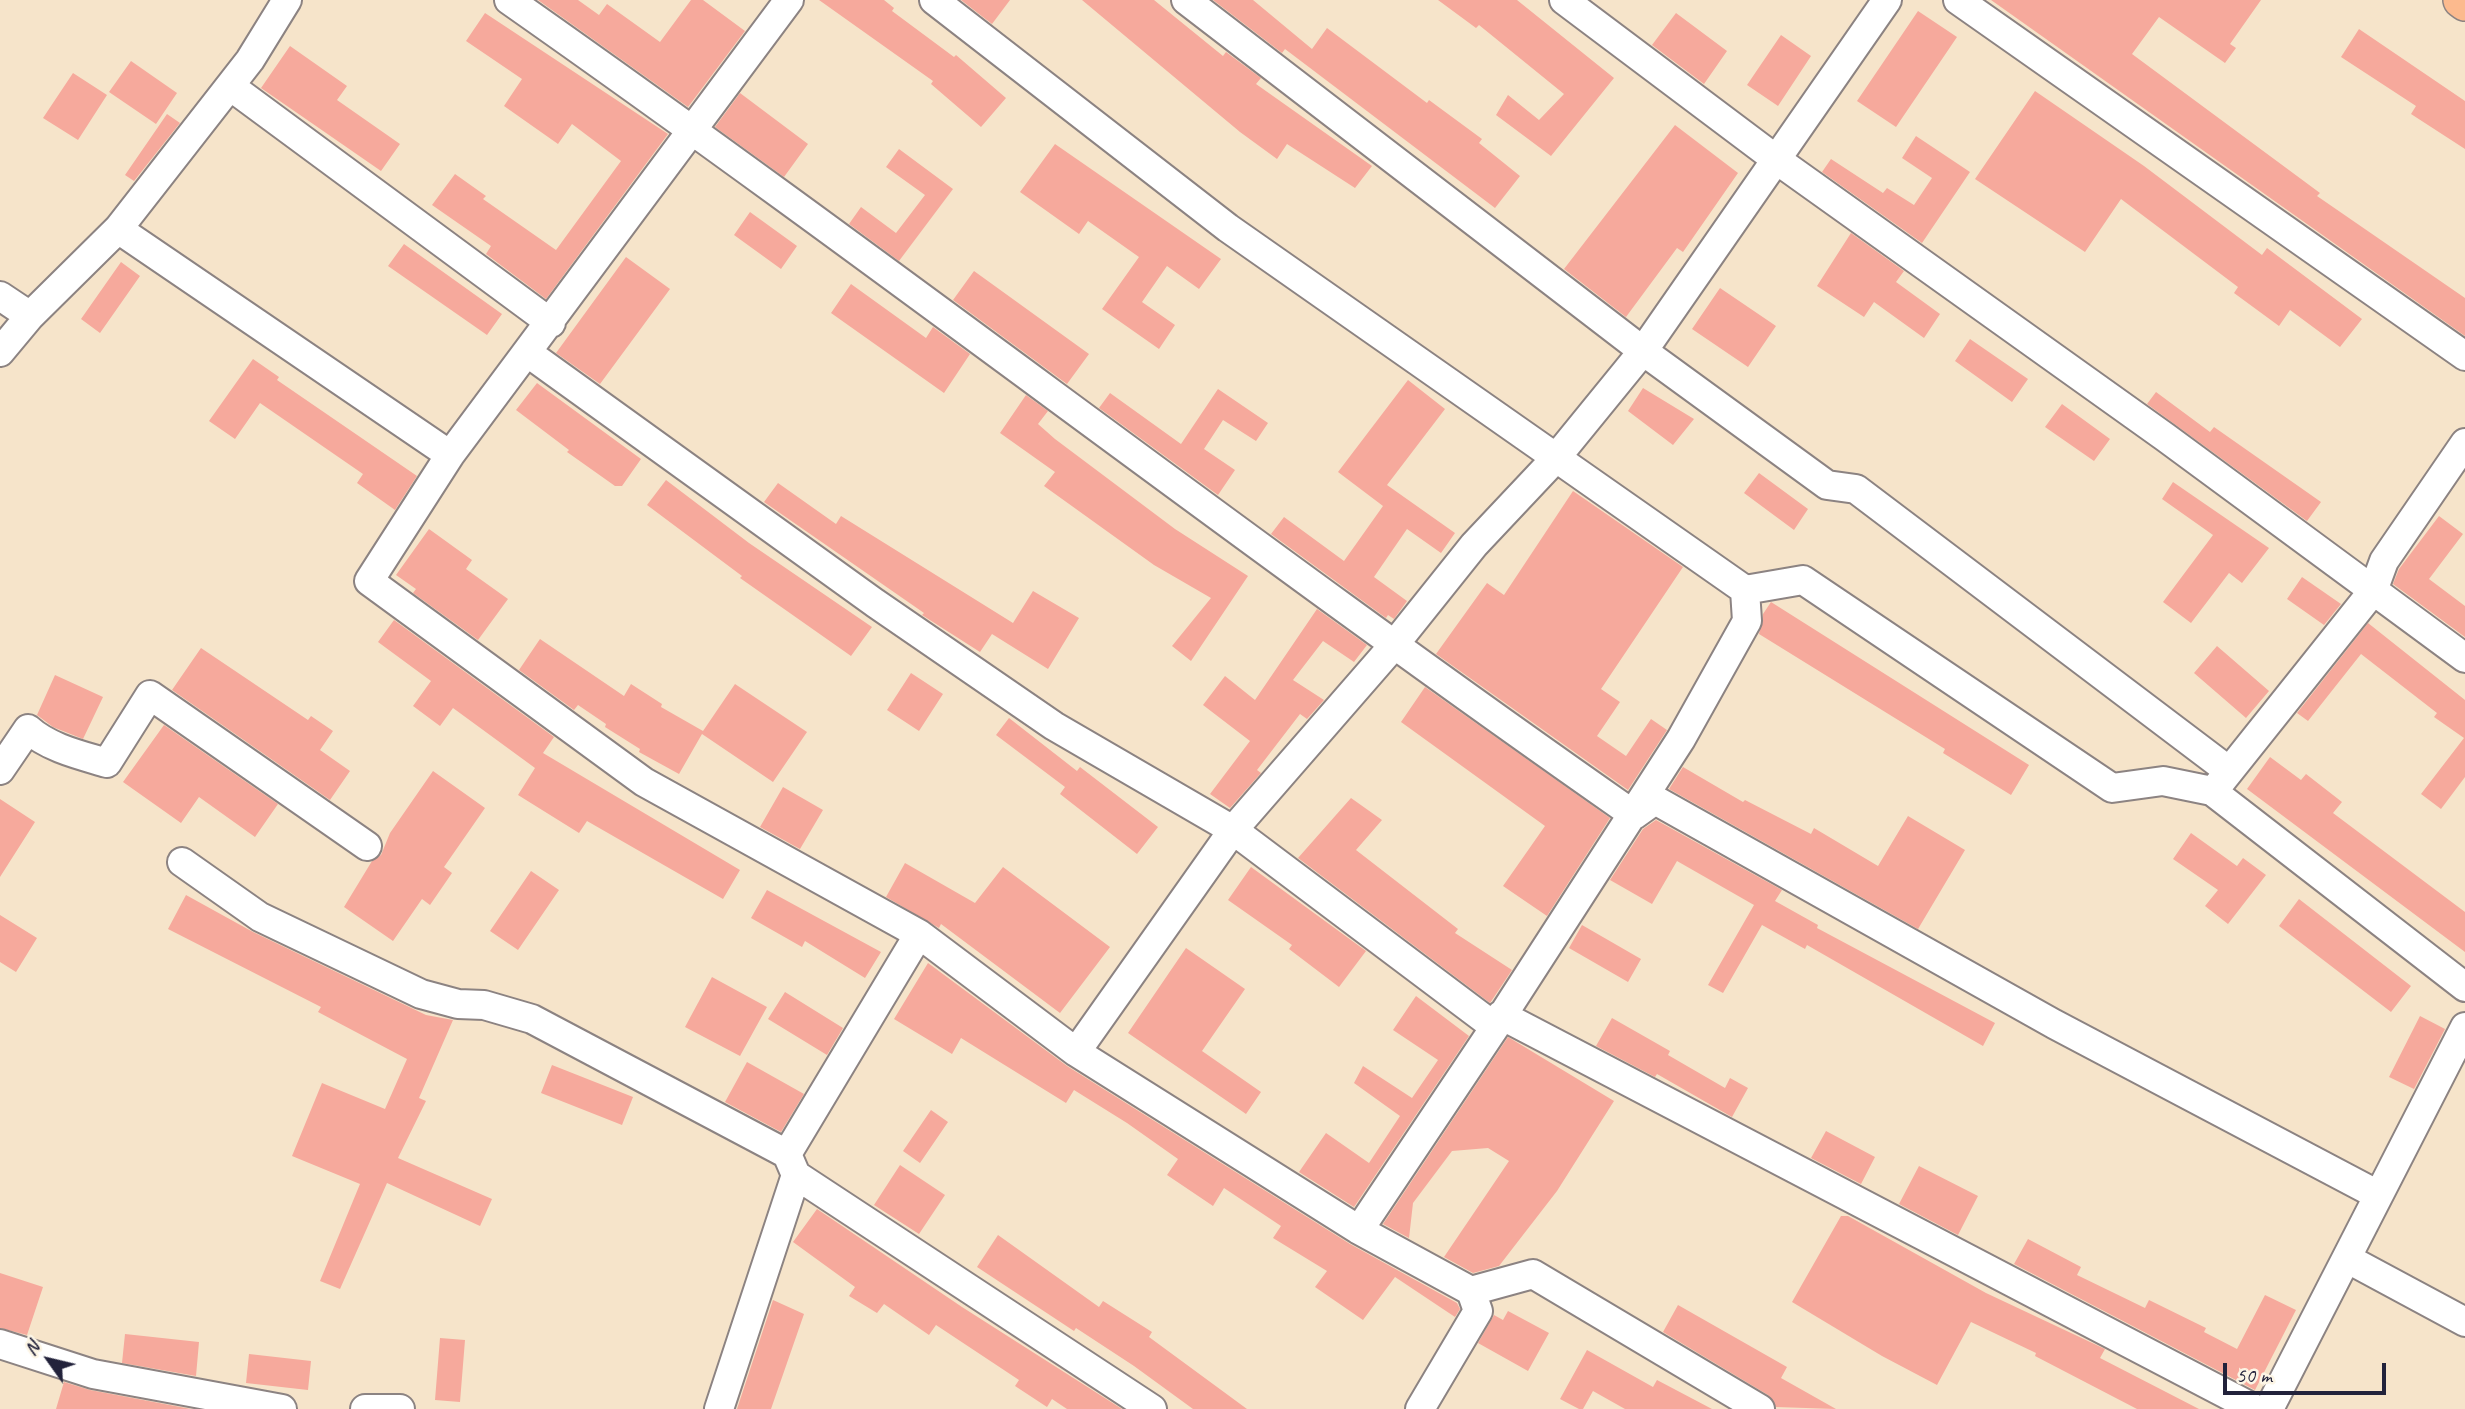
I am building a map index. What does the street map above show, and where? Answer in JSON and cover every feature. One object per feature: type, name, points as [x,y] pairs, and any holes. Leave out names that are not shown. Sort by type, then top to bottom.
[{"type":"street","points":[[0,352],[30,316],[118,229],[250,60],[287,0]]},
{"type":"street","points":[[509,0],[693,130],[1394,645],[1634,815]]},
{"type":"street","points":[[789,0],[528,354],[450,455],[369,581],[644,782],[919,934],[1076,1052],[1359,1230],[1471,1291],[1478,1311],[1420,1409]]},
{"type":"street","points":[[933,0],[1228,228],[1745,590],[1803,580],[2112,788],[2163,781],[2221,781]]},
{"type":"street","points":[[1186,0],[1643,351],[1827,485],[1856,489],[2221,781],[2465,987]]},
{"type":"street","points":[[1564,0],[1777,160],[2165,437],[2465,658]]},
{"type":"street","points":[[1076,1052],[1233,830],[1394,645],[1474,545],[1555,459],[1643,351],[1887,0]]},
{"type":"street","points":[[1958,0],[2465,356]]},
{"type":"street","points":[[230,86],[551,323]]},
{"type":"street","points":[[118,229],[450,455]]},
{"type":"street","points":[[0,296],[30,316]]},
{"type":"street","points":[[528,354],[875,603],[1054,726],[1233,830],[1498,1021],[2255,1409]]},
{"type":"street","points":[[2221,781],[2374,591],[2384,561],[2465,443]]},
{"type":"street","points":[[1359,1230],[1681,740],[1747,621],[1745,590]]},
{"type":"street","points":[[0,770],[28,729],[37,737],[80,755],[107,762],[150,695],[367,846]]},
{"type":"street","points":[[1634,815],[1655,800],[2054,1024],[2378,1195]]},
{"type":"street","points":[[182,862],[260,917],[421,994],[458,1004],[484,1005],[532,1019],[792,1165],[1152,1409]]},
{"type":"street","points":[[719,1409],[792,1165],[919,934]]},
{"type":"street","points":[[2269,1409],[2465,1027]]},
{"type":"street","points":[[2347,1259],[2465,1322]]},
{"type":"street","points":[[1471,1291],[1533,1274],[1760,1409]]},
{"type":"street","points":[[0,1344],[93,1374],[282,1409]]},
{"type":"street","points":[[365,1409],[400,1409]]},
{"type":"building","points":[[538,0],[578,0],[599,15],[607,4],[660,42],[691,0],[703,0],[745,31],[688,107]]},
{"type":"building","points":[[819,0],[884,0],[894,8],[892,11],[954,57],[956,55],[1006,98],[981,127],[931,84],[933,81]]},
{"type":"building","points":[[961,0],[1010,0],[992,24]]},
{"type":"building","points":[[1082,0],[1154,0],[1223,56],[1226,52],[1261,78],[1256,84],[1372,166],[1355,188],[1287,144],[1277,159],[1240,132]]},
{"type":"building","points":[[1213,0],[1253,0],[1312,49],[1327,28],[1427,103],[1429,100],[1482,139],[1479,143],[1520,176],[1495,208],[1285,49],[1282,53]]},
{"type":"building","points":[[1438,0],[1517,0],[1614,78],[1551,156],[1496,115],[1508,95],[1539,120],[1564,94],[1479,25],[1476,28]]},
{"type":"building","points":[[1991,0],[2261,0],[2230,44],[2236,48],[2225,63],[2159,17],[2132,54],[2320,193],[2317,196],[2465,298],[2465,336]]},
{"type":"building","points":[[1918,11],[1957,37],[1896,127],[1857,101]]},
{"type":"building","points":[[485,13],[668,134],[546,299],[486,254],[491,246],[432,205],[455,174],[486,196],[483,199],[556,250],[621,161],[572,124],[558,144],[504,106],[522,79],[466,41]]},
{"type":"building","points":[[1676,13],[1727,51],[1704,84],[1652,45]]},
{"type":"building","points":[[2359,29],[2465,101],[2465,149],[2411,114],[2416,106],[2341,57]]},
{"type":"building","points":[[1781,35],[1811,56],[1778,106],[1747,85]]},
{"type":"building","points":[[290,46],[347,86],[337,100],[400,144],[381,171],[261,88]]},
{"type":"building","points":[[131,61],[177,93],[156,124],[109,92]]},
{"type":"building","points":[[73,73],[107,95],[78,140],[43,118]]},
{"type":"building","points":[[2035,91],[2144,166],[2262,255],[2267,248],[2362,319],[2340,347],[2290,310],[2279,326],[2234,293],[2238,287],[2121,199],[2085,252],[1975,179]]},
{"type":"building","points":[[740,93],[808,144],[784,177],[715,127]]},
{"type":"building","points":[[167,114],[180,123],[134,181],[125,175]]},
{"type":"building","points":[[1675,125],[1738,173],[1683,252],[1677,248],[1626,317],[1564,269]]},
{"type":"building","points":[[1916,136],[1970,172],[1922,243],[1822,172],[1831,159],[1883,193],[1887,188],[1914,205],[1932,178],[1902,158]]},
{"type":"building","points":[[1055,144],[1221,259],[1199,289],[1167,266],[1142,302],[1175,325],[1159,349],[1102,309],[1139,257],[1088,221],[1079,234],[1020,192]]},
{"type":"building","points":[[899,149],[953,189],[899,261],[849,224],[861,207],[896,233],[925,195],[886,167]]},
{"type":"building","points":[[750,212],[797,246],[781,269],[734,235]]},
{"type":"building","points":[[1851,233],[1904,271],[1896,282],[1940,314],[1924,338],[1874,302],[1864,317],[1817,286]]},
{"type":"building","points":[[404,244],[502,314],[487,335],[388,266]]},
{"type":"building","points":[[626,257],[670,289],[600,384],[556,353]]},
{"type":"building","points":[[121,262],[140,276],[100,333],[81,319]]},
{"type":"building","points":[[974,271],[1089,354],[1067,384],[953,300]]},
{"type":"building","points":[[851,284],[926,338],[933,327],[970,354],[944,393],[831,313]]},
{"type":"building","points":[[1720,288],[1776,326],[1748,367],[1692,329]]},
{"type":"building","points":[[1970,339],[2028,379],[2012,402],[1955,361]]},
{"type":"building","points":[[253,359],[279,377],[277,380],[417,476],[395,510],[357,483],[363,474],[260,403],[235,439],[209,421]]},
{"type":"building","points":[[1408,380],[1445,409],[1387,485],[1455,533],[1441,553],[1407,529],[1374,577],[1407,601],[1394,619],[1388,615],[1386,618],[1271,534],[1284,517],[1344,561],[1383,506],[1338,472]]},
{"type":"building","points":[[537,383],[641,459],[622,486],[615,486],[567,452],[569,450],[516,410]]},
{"type":"building","points":[[1643,388],[1694,419],[1673,445],[1628,411]]},
{"type":"building","points":[[1218,389],[1268,423],[1256,441],[1223,420],[1204,449],[1235,470],[1218,495],[1099,408],[1110,393],[1181,444]]},
{"type":"building","points":[[2156,392],[2210,432],[2214,427],[2321,502],[2307,521],[2147,404]]},
{"type":"building","points":[[1026,395],[1048,411],[1038,424],[1055,439],[1175,529],[1248,576],[1191,661],[1172,646],[1211,598],[1154,565],[1044,486],[1055,472],[1000,433]]},
{"type":"building","points":[[2062,404],[2110,439],[2094,461],[2045,427]]},
{"type":"building","points":[[1759,473],[1808,509],[1794,530],[1744,493]]},
{"type":"building","points":[[666,480],[749,543],[872,627],[851,656],[740,578],[742,576],[647,505]]},
{"type":"building","points":[[2173,482],[2269,548],[2242,583],[2229,573],[2191,623],[2163,602],[2213,535],[2162,499]]},
{"type":"building","points":[[778,483],[836,524],[841,516],[1013,623],[1033,591],[1079,618],[1048,669],[992,634],[980,652],[922,615],[924,613],[764,502]]},
{"type":"building","points":[[1573,491],[1683,567],[1601,689],[1620,702],[1597,736],[1626,756],[1651,719],[1667,730],[1628,790],[1436,654],[1487,583],[1504,595]]},
{"type":"building","points":[[2439,516],[2463,534],[2429,579],[2465,606],[2465,637],[2393,584],[2399,569]]},
{"type":"building","points":[[429,529],[472,560],[466,569],[508,599],[478,640],[413,593],[416,589],[396,575]]},
{"type":"building","points":[[2302,577],[2341,604],[2324,625],[2287,599]]},
{"type":"building","points":[[1771,602],[2029,765],[2011,795],[1943,753],[1945,749],[1759,634],[1763,614]]},
{"type":"building","points":[[1317,609],[1367,645],[1354,662],[1323,641],[1293,680],[1324,700],[1307,719],[1300,714],[1257,770],[1261,773],[1230,808],[1210,794],[1250,741],[1203,705],[1225,676],[1255,700]]},
{"type":"building","points":[[394,620],[554,737],[543,753],[740,870],[723,899],[587,821],[579,833],[518,795],[535,768],[453,708],[440,726],[413,706],[431,681],[378,642]]},
{"type":"building","points":[[2368,623],[2465,700],[2465,777],[2441,809],[2421,794],[2464,738],[2434,717],[2437,713],[2361,654],[2308,721],[2297,713]]},
{"type":"building","points":[[540,639],[624,696],[631,684],[662,704],[661,707],[703,731],[735,684],[807,732],[773,782],[702,734],[679,774],[639,752],[640,749],[605,727],[606,724],[578,705],[574,710],[519,670]]},
{"type":"building","points":[[2217,646],[2269,691],[2246,718],[2194,673]]},
{"type":"building","points":[[201,648],[308,720],[311,716],[333,731],[320,750],[350,771],[330,800],[172,690]]},
{"type":"building","points":[[911,673],[943,694],[919,731],[887,710]]},
{"type":"building","points":[[55,675],[103,697],[83,739],[53,727],[37,715]]},
{"type":"building","points":[[1425,687],[1610,818],[1547,916],[1503,886],[1545,826],[1401,722]]},
{"type":"building","points":[[1009,718],[1077,771],[1080,767],[1158,827],[1137,854],[1060,794],[1065,787],[996,735]]},
{"type":"building","points":[[164,725],[278,804],[255,837],[199,797],[181,823],[123,782]]},
{"type":"building","points":[[2270,757],[2301,780],[2306,774],[2342,802],[2333,813],[2465,912],[2465,952],[2247,789]]},
{"type":"building","points":[[1683,767],[1743,802],[1745,800],[1811,834],[1814,828],[1878,866],[1908,816],[1965,850],[1918,929],[1669,789]]},
{"type":"building","points":[[433,771],[485,808],[444,867],[452,873],[430,905],[422,899],[393,941],[344,907],[372,861],[381,855],[390,833]]},
{"type":"building","points":[[783,787],[823,810],[800,849],[760,827]]},
{"type":"building","points":[[1351,798],[1382,820],[1356,850],[1458,929],[1455,933],[1512,970],[1490,1003],[1298,858]]},
{"type":"building","points":[[0,799],[35,822],[0,877]]},
{"type":"building","points":[[1656,820],[1782,890],[1775,901],[1818,925],[1817,928],[1995,1023],[1983,1046],[1807,945],[1805,949],[1762,925],[1723,993],[1708,985],[1754,905],[1677,861],[1652,904],[1610,880],[1643,829]]},
{"type":"building","points":[[2191,833],[2237,866],[2243,858],[2266,875],[2228,924],[2205,906],[2218,890],[2173,859]]},
{"type":"building","points":[[905,863],[975,903],[1003,867],[1110,947],[1060,1013],[941,924],[939,928],[886,897]]},
{"type":"building","points":[[1251,867],[1366,951],[1339,987],[1289,949],[1292,945],[1228,900]]},
{"type":"building","points":[[531,871],[559,890],[518,950],[490,931]]},
{"type":"building","points":[[767,890],[881,952],[865,978],[805,941],[802,947],[751,918]]},
{"type":"building","points":[[186,895],[253,932],[426,1015],[453,1020],[419,1098],[426,1101],[398,1158],[492,1199],[480,1226],[387,1183],[340,1289],[320,1281],[360,1184],[292,1156],[322,1083],[385,1109],[407,1059],[318,1012],[321,1007],[168,929]]},
{"type":"building","points":[[2299,899],[2411,986],[2391,1012],[2279,926]]},
{"type":"building","points":[[0,915],[37,938],[16,972],[0,962]]},
{"type":"building","points":[[1582,925],[1641,959],[1628,982],[1569,948]]},
{"type":"building","points":[[1186,948],[1245,989],[1202,1051],[1261,1092],[1246,1114],[1128,1033]]},
{"type":"building","points":[[928,963],[1067,1066],[1350,1244],[1457,1303],[1460,1309],[1455,1317],[1395,1277],[1363,1320],[1315,1287],[1327,1271],[1273,1238],[1281,1226],[1224,1188],[1213,1206],[1167,1175],[1178,1159],[1127,1123],[1074,1090],[1066,1103],[961,1038],[952,1054],[894,1019]]},
{"type":"building","points":[[712,977],[767,1007],[740,1056],[685,1027]]},
{"type":"building","points":[[785,992],[843,1028],[827,1055],[768,1019]]},
{"type":"building","points":[[1416,996],[1469,1036],[1354,1207],[1299,1172],[1326,1133],[1369,1163],[1400,1116],[1354,1083],[1363,1066],[1412,1098],[1438,1060],[1393,1030]]},
{"type":"building","points":[[2420,1016],[2445,1029],[2414,1089],[2389,1077]]},
{"type":"building","points":[[1612,1018],[1670,1051],[1668,1055],[1725,1088],[1730,1078],[1748,1088],[1732,1117],[1657,1074],[1655,1077],[1596,1046]]},
{"type":"building","points":[[1508,1037],[1614,1101],[1557,1191],[1499,1266],[1473,1273],[1444,1257],[1509,1161],[1488,1148],[1452,1151],[1413,1203],[1409,1238],[1383,1224]]},
{"type":"building","points":[[747,1062],[804,1094],[781,1132],[725,1102]]},
{"type":"building","points":[[552,1065],[633,1097],[622,1125],[541,1093]]},
{"type":"building","points":[[931,1110],[948,1122],[920,1163],[903,1151]]},
{"type":"building","points":[[1826,1131],[1875,1157],[1861,1184],[1811,1158]]},
{"type":"building","points":[[900,1165],[945,1195],[919,1234],[874,1205]]},
{"type":"building","points":[[1919,1166],[1978,1196],[1958,1235],[1899,1204]]},
{"type":"building","points":[[817,1209],[962,1307],[1122,1409],[1067,1409],[1052,1399],[1047,1407],[1015,1386],[1019,1380],[936,1325],[929,1335],[884,1304],[877,1313],[849,1296],[855,1287],[793,1242]]},
{"type":"building","points":[[1841,1216],[1848,1216],[1986,1293],[2105,1349],[2100,1358],[2199,1409],[2137,1409],[2035,1356],[2036,1353],[1971,1322],[1937,1385],[1882,1356],[1792,1302]]},
{"type":"building","points":[[998,1235],[1099,1307],[1103,1301],[1152,1332],[1149,1337],[1247,1409],[1193,1409],[1134,1366],[1076,1328],[1074,1331],[977,1267]]},
{"type":"building","points":[[2028,1239],[2081,1267],[2077,1275],[2145,1308],[2149,1300],[2206,1328],[2204,1332],[2237,1349],[2265,1295],[2296,1310],[2255,1390],[2014,1264]]},
{"type":"building","points":[[0,1273],[43,1287],[27,1335],[0,1328]]},
{"type":"building","points":[[773,1300],[804,1314],[771,1409],[737,1409]]},
{"type":"building","points":[[1678,1305],[1787,1367],[1781,1378],[1836,1409],[1776,1407],[1768,1395],[1663,1332]]},
{"type":"building","points":[[1508,1311],[1549,1333],[1528,1371],[1478,1343],[1494,1315],[1503,1320]]},
{"type":"building","points":[[125,1334],[199,1342],[196,1376],[122,1363]]},
{"type":"building","points":[[440,1338],[465,1340],[460,1402],[435,1400]]},
{"type":"building","points":[[1587,1350],[1653,1387],[1657,1380],[1712,1409],[1625,1409],[1593,1391],[1583,1409],[1579,1409],[1560,1399]]},
{"type":"building","points":[[249,1354],[311,1361],[308,1390],[246,1383]]},
{"type":"building","points":[[64,1382],[90,1390],[191,1409],[56,1409]]}]
